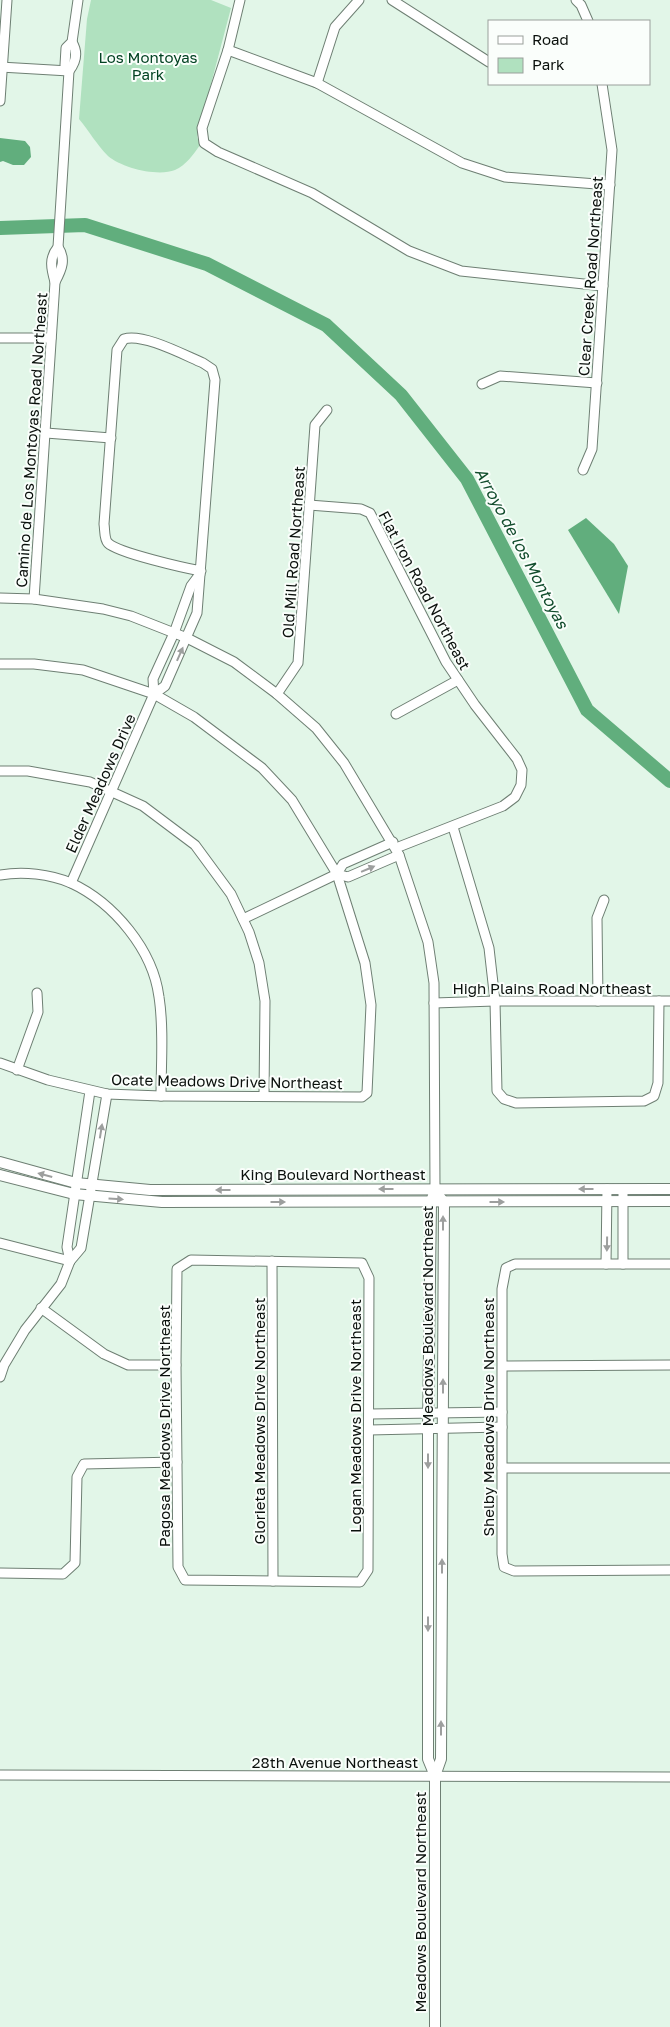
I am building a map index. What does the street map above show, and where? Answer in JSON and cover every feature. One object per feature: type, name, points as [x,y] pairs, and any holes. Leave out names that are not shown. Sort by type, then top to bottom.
[{"type":"street","points":[[0,101],[7,0]]},
{"type":"street","name":"Camino de Los Montoyas Road Northeast","points":[[34,599],[55,282],[62,270],[63,255],[58,244],[69,71],[65,65],[65,60],[66,48],[72,42],[78,0]]},
{"type":"street","points":[[317,83],[335,27],[359,0]]},
{"type":"street","points":[[392,0],[488,61]]},
{"type":"street","points":[[576,0],[581,5],[588,20]]},
{"type":"street","points":[[238,1],[228,50],[202,128],[204,143],[218,152],[312,193],[410,251],[460,271],[603,286]]},
{"type":"street","points":[[228,50],[317,83],[462,163],[505,176],[610,185]]},
{"type":"street","points":[[1,67],[69,71]]},
{"type":"street","name":"Clear Creek Road Northeast","points":[[583,470],[592,449],[612,150],[602,85]]},
{"type":"street","points":[[0,338],[51,338]]},
{"type":"street","points":[[154,694],[166,686],[197,613],[201,571],[215,380],[210,366],[203,362],[144,339],[124,339],[118,350],[104,524],[106,541],[124,550],[201,571]]},
{"type":"street","points":[[482,384],[500,376],[597,383]]},
{"type":"street","name":"Old Mill Road Northeast","points":[[277,694],[298,663],[315,425],[327,410]]},
{"type":"street","points":[[46,433],[111,438]]},
{"type":"street","name":"Flat Iron Road Northeast","points":[[309,505],[361,509],[370,513],[446,662],[475,705],[517,759],[522,770],[521,785],[515,797],[503,806],[396,849]]},
{"type":"street","points":[[154,694],[153,680],[192,586],[201,571]]},
{"type":"street","name":"Meadows Boulevard Northeast","points":[[0,598],[34,599],[103,609],[131,616],[174,632],[234,662],[277,694],[316,728],[344,763],[396,849],[428,942],[434,983],[435,1189],[444,1202],[441,1759],[435,1776],[435,2027]]},
{"type":"street","points":[[0,664],[34,664],[83,670],[154,694],[194,717],[262,768],[292,800],[337,874],[348,877],[396,849]]},
{"type":"street","points":[[396,714],[458,680]]},
{"type":"street","name":"Elder Meadows Drive","points":[[71,883],[154,694]]},
{"type":"street","points":[[0,771],[28,771],[90,782],[143,806],[195,845],[231,894],[259,963],[265,1001],[264,1096]]},
{"type":"street","points":[[453,827],[489,948],[495,1000],[498,1091],[504,1099],[516,1103],[644,1101],[654,1096],[658,1083],[659,1001]]},
{"type":"street","points":[[242,919],[337,874],[343,864],[396,849]]},
{"type":"street","points":[[0,875],[11,873],[44,875],[71,883],[95,897],[118,917],[137,942],[153,972],[159,996],[161,1018],[161,1096]]},
{"type":"street","name":"Ocate Meadows Drive Northeast","points":[[0,1063],[48,1080],[107,1094],[362,1097],[367,1093],[371,1005],[365,963],[337,874]]},
{"type":"street","points":[[598,1001],[597,918],[604,900]]},
{"type":"street","points":[[17,1070],[38,1012],[37,993]]},
{"type":"street","name":"High Plains Road Northeast","points":[[434,1003],[495,1000],[670,1001]]},
{"type":"street","points":[[70,1261],[66,1247],[90,1091]]},
{"type":"street","points":[[0,1377],[2,1364],[41,1308],[61,1284],[70,1261],[81,1248],[107,1094]]},
{"type":"street","name":"King Boulevard Northeast","points":[[0,1162],[76,1183],[150,1190],[670,1189]]},
{"type":"street","name":"King Boulevard Northeast","points":[[0,1175],[90,1197],[162,1202],[670,1201]]},
{"type":"street","points":[[430,1202],[435,1189]]},
{"type":"street","points":[[607,1189],[606,1264],[670,1264]]},
{"type":"street","points":[[623,1189],[623,1264]]},
{"type":"street","name":"Meadows Boulevard Northeast","points":[[430,1202],[428,1759],[435,1776]]},
{"type":"street","points":[[0,1243],[70,1261]]},
{"type":"street","name":"Pagosa Meadows Drive Northeast","points":[[272,1261],[191,1260],[177,1269],[176,1365],[178,1568],[185,1580],[273,1581]]},
{"type":"street","name":"Logan Meadows Drive Northeast","points":[[272,1261],[362,1263],[369,1278],[370,1414],[368,1570],[360,1582],[273,1581]]},
{"type":"street","name":"Glorieta Meadows Drive Northeast","points":[[272,1261],[273,1581]]},
{"type":"street","name":"Shelby Meadows Drive Northeast","points":[[606,1264],[516,1264],[506,1268],[502,1289],[502,1554],[504,1567],[514,1571],[670,1570]]},
{"type":"street","points":[[41,1308],[104,1354],[128,1364],[176,1365]]},
{"type":"street","points":[[502,1366],[670,1365]]},
{"type":"street","points":[[370,1414],[502,1412]]},
{"type":"street","points":[[369,1430],[502,1427]]},
{"type":"street","points":[[0,1573],[63,1574],[75,1563],[76,1477],[84,1464],[177,1462]]},
{"type":"street","points":[[502,1468],[670,1468]]},
{"type":"street","name":"28th Avenue Northeast","points":[[0,1775],[670,1777]]},
{"type":"green space","name":"Los Montoyas Park","points":[[91,0],[211,0],[231,8],[197,137],[200,145],[186,163],[179,168],[168,172],[150,172],[122,164],[104,152],[79,119],[87,19]]},
{"type":"shaded area","points":[[0,138],[25,141],[30,147],[31,157],[24,165],[0,162]]},
{"type":"shaded area","points":[[586,518],[614,544],[628,566],[619,614],[568,530]]},
{"type":"waterway","name":"Arroyo de los Montoyas","points":[[0,228],[85,225],[207,264],[326,325],[401,395],[467,479],[587,710],[670,781]]}]
